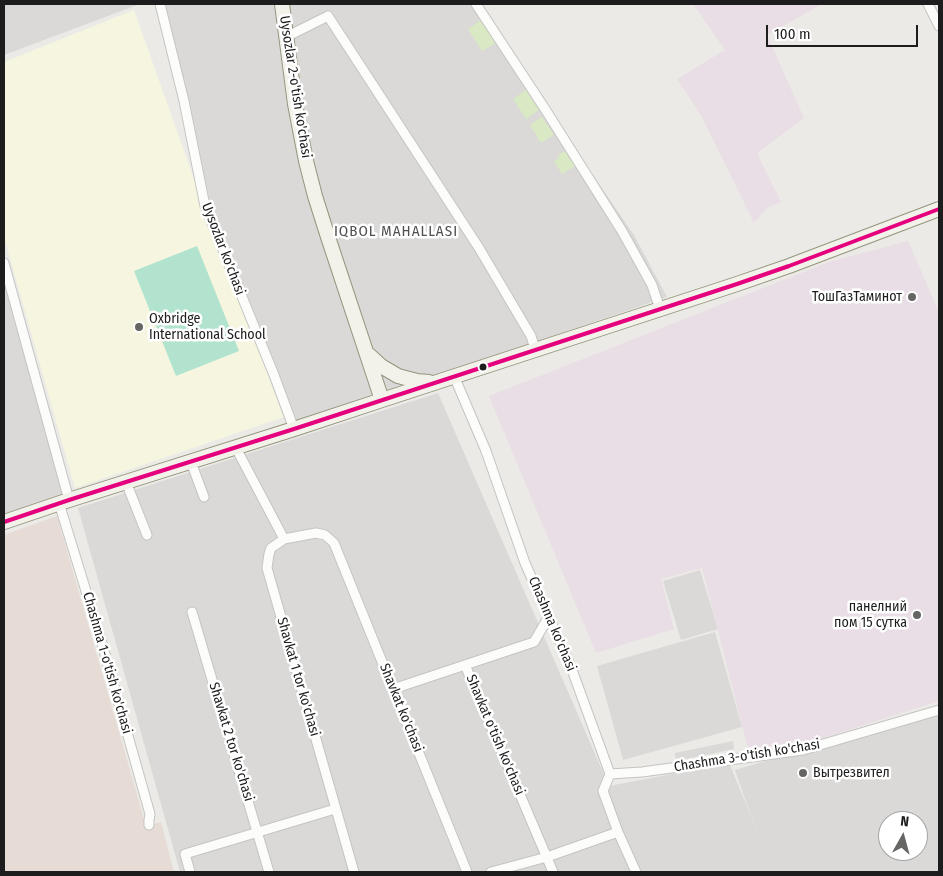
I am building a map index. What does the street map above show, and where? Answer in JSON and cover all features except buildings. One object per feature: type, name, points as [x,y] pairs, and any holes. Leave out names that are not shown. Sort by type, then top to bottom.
[{"type":"main road","name":"Uysozlar 2-o'tish ko'chasi","points":[[282,4],[295,104],[306,161],[315,196],[382,400]]},
{"type":"main road","points":[[4,522],[64,501],[236,448],[789,266],[939,209]]},
{"type":"main road","points":[[366,352],[381,366],[398,376],[417,381],[438,381]]},
{"type":"street","name":"Uysozlar ko'chasi","points":[[160,4],[184,102],[205,206],[294,429]]},
{"type":"street","points":[[476,4],[622,231],[652,285],[660,309]]},
{"type":"street","points":[[928,4],[939,26]]},
{"type":"street","points":[[286,37],[328,16],[479,248],[531,336],[536,349]]},
{"type":"street","name":"Chashma 1-o'tish ko'chasi","points":[[4,264],[64,501],[150,814],[149,825]]},
{"type":"street","name":"Chashma ko'chasi","points":[[454,376],[486,451],[526,563],[571,667],[610,774]]},
{"type":"street","points":[[236,448],[284,540]]},
{"type":"street","points":[[191,462],[204,497]]},
{"type":"street","points":[[126,482],[146,535]]},
{"type":"street","name":"Shavkat ko'chasi","points":[[284,540],[316,533],[325,535],[334,543],[467,872]]},
{"type":"street","name":"Shavkat 1 tor ko'chasi","points":[[284,540],[271,548],[267,568],[268,575],[354,872]]},
{"type":"street","name":"Shavkat 2 tor ko'chasi","points":[[192,612],[269,872]]},
{"type":"street","name":"Shavkat o'tish ko'chasi","points":[[549,616],[534,642],[465,665],[553,872]]},
{"type":"street","points":[[393,689],[465,665]]},
{"type":"street","name":"Chashma 3-o'tish ko'chasi","points":[[610,774],[642,772],[803,750],[939,710]]},
{"type":"street","points":[[610,774],[603,791],[618,832],[636,872]]},
{"type":"street","points":[[190,872],[185,854],[336,809]]},
{"type":"street","points":[[492,872],[547,857],[618,832]]},
{"type":"shaded area","points":[[4,4],[140,4],[4,55]]},
{"type":"shaded area","points":[[157,4],[476,4],[634,235],[667,297],[298,423],[213,212]]},
{"type":"shaded area","points":[[693,4],[822,4],[767,35],[804,118],[757,153],[781,202],[767,208],[754,223],[701,115],[677,79],[725,50]]},
{"type":"shaded area","name":"Oxbridge International School","points":[[134,10],[201,199],[284,417],[75,488],[4,237],[4,62]]},
{"type":"shaded area","points":[[908,241],[939,312],[939,701],[811,742],[748,749],[702,568],[661,579],[674,629],[596,653],[489,396],[829,262]]},
{"type":"shaded area","points":[[4,264],[69,500],[4,522]]},
{"type":"shaded area","points":[[438,393],[609,786],[729,763],[759,835],[735,770],[939,713],[939,872],[180,872],[78,508]]},
{"type":"shaded area","points":[[57,516],[146,826],[161,822],[174,872],[4,872],[4,535]]},
{"type":"shaded area","points":[[700,570],[718,629],[681,640],[663,581]]},
{"type":"shaded area","points":[[715,632],[742,727],[623,760],[597,666]]},
{"type":"shaded area","points":[[733,741],[734,749],[676,761],[675,753]]},
{"type":"green space","points":[[481,20],[496,43],[482,51],[468,29]]},
{"type":"green space","points":[[526,90],[539,110],[526,119],[513,99]]},
{"type":"green space","points":[[542,117],[554,135],[541,143],[530,125]]},
{"type":"green space","points":[[565,151],[575,166],[562,174],[554,161],[559,158],[558,155]]},
{"type":"green space","points":[[197,246],[239,351],[176,376],[134,271]]},
{"type":"transit line","points":[[4,522],[737,284],[939,209]]},
{"type":"place","name":"ТошГазТаминот","points":[[912,297]]},
{"type":"place","name":"Oxbridge International School","points":[[139,327]]},
{"type":"place","name":"панелний пом 15 сутка","points":[[917,615]]},
{"type":"place","name":"Вытрезвител","points":[[803,773]]},
{"type":"district","name":"IQBOL MAHALLASI","points":[[396,232]]}]
